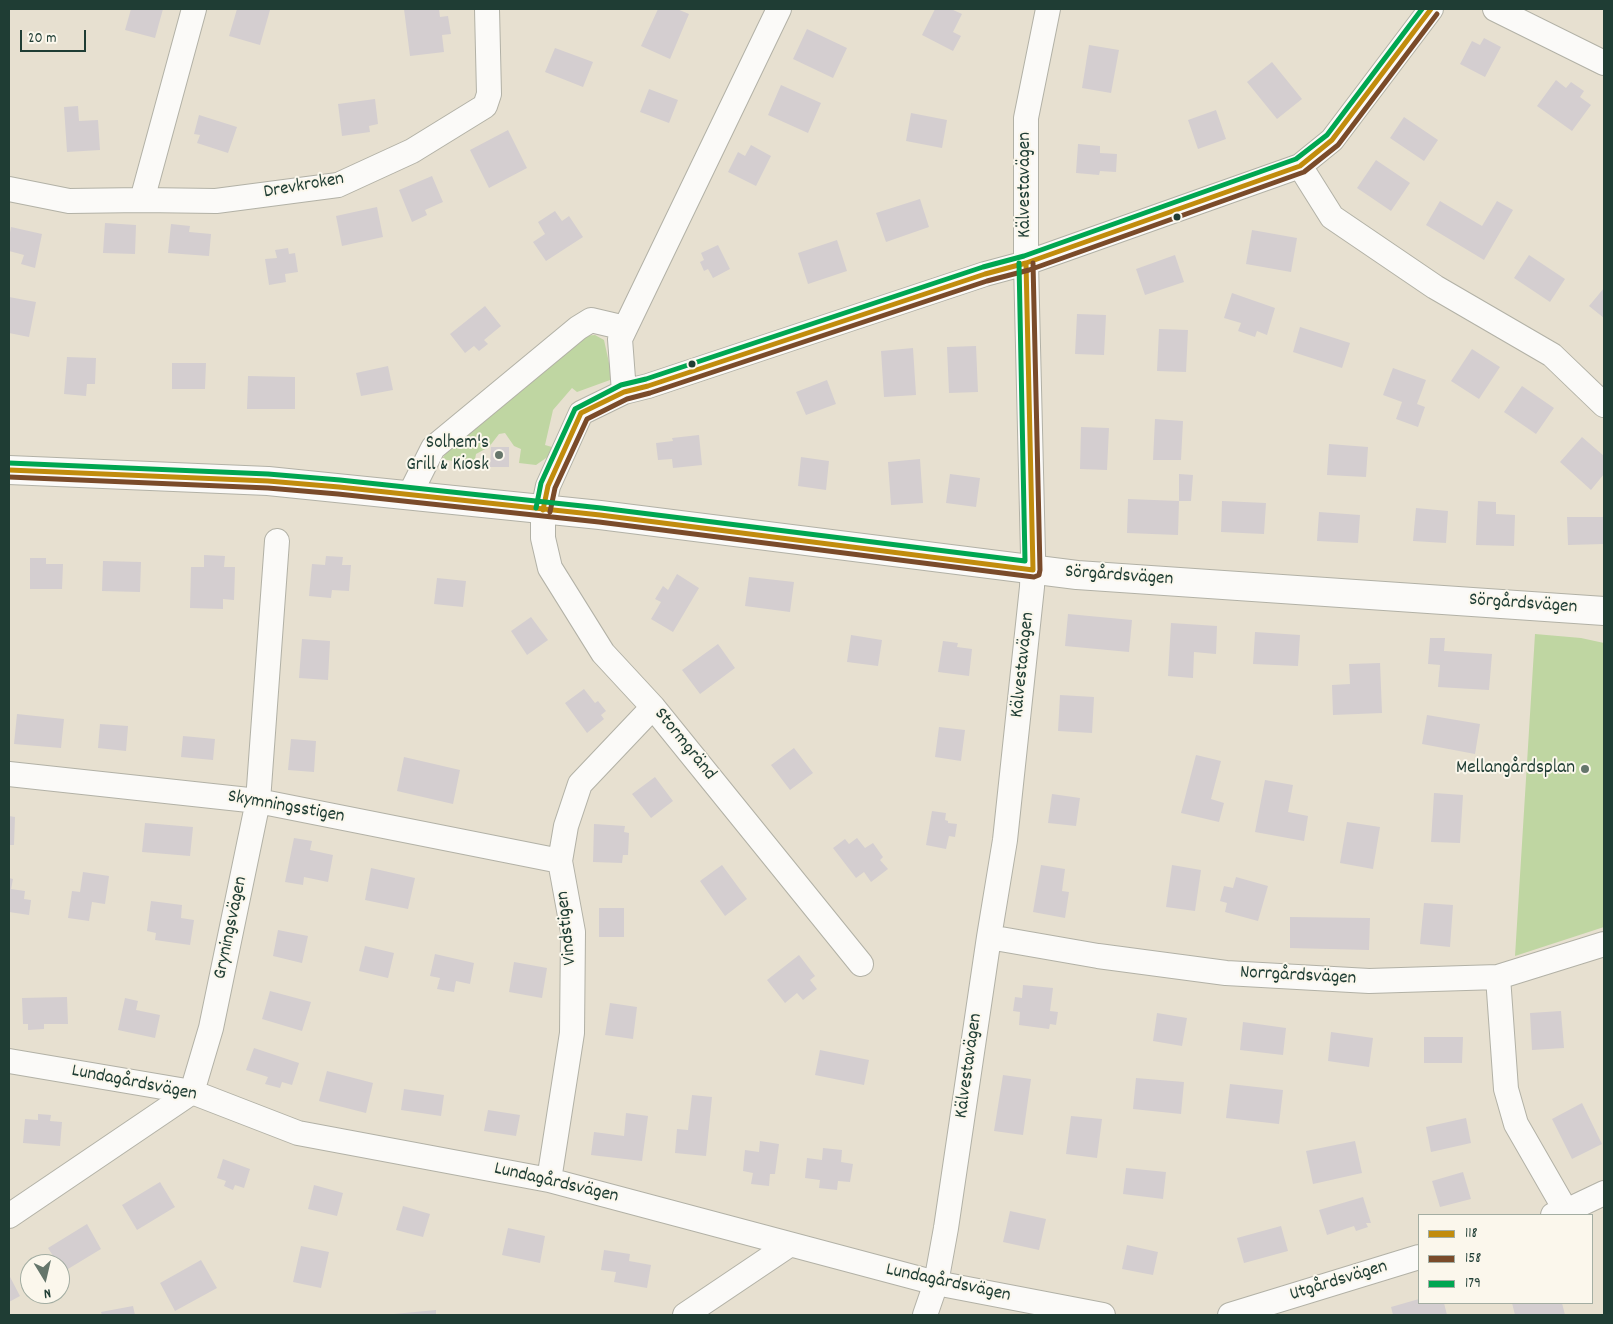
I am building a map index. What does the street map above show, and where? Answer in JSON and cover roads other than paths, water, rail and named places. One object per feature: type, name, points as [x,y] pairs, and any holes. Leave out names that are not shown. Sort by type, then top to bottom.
[{"type":"street","points":[[142,200],[194,9]]},
{"type":"street","name":"Drevkroken","points":[[9,189],[69,201],[216,201],[338,185],[412,151],[485,106],[489,94],[487,9]]},
{"type":"street","points":[[624,392],[620,339],[779,9]]},
{"type":"street","name":"Kälvestavägen","points":[[925,1315],[936,1283],[946,1228],[1005,840],[1033,570],[1026,263],[1026,118],[1048,9]]},
{"type":"street","name":"Stormgränd","points":[[861,964],[653,707],[603,653],[550,568],[543,538],[543,510],[548,486],[580,413],[624,392],[648,386],[966,280],[1026,263],[1300,166],[1332,140],[1431,9]]},
{"type":"street","points":[[1494,9],[1604,63]]},
{"type":"street","points":[[1300,166],[1332,217],[1435,287],[1552,355],[1604,405]]},
{"type":"street","points":[[409,496],[432,448],[578,328],[591,320],[625,328]]},
{"type":"street","name":"Sörgårdsvägen","points":[[9,470],[268,481],[600,515],[1033,570],[1604,611]]},
{"type":"street","name":"Gryningsvägen","points":[[192,1092],[211,1028],[258,801],[277,540]]},
{"type":"street","name":"Vindstigen","points":[[549,1180],[572,1032],[573,932],[560,861],[566,826],[580,784],[653,707]]},
{"type":"street","name":"Skymningsstigen","points":[[9,774],[258,801],[560,861]]},
{"type":"street","name":"Norrgårdsvägen","points":[[989,937],[1098,956],[1226,973],[1369,981],[1498,977],[1604,944]]},
{"type":"street","points":[[1498,977],[1506,1089],[1516,1124],[1559,1213],[1604,1193]]},
{"type":"street","name":"Lundagårdsvägen","points":[[9,1061],[192,1092],[298,1133],[549,1180],[936,1283],[1103,1315]]},
{"type":"street","points":[[9,1216],[192,1092]]},
{"type":"street","points":[[685,1315],[789,1245]]},
{"type":"street","name":"Utgårdsvägen","points":[[1230,1315],[1418,1257]]},
{"type":"place","name":"Solhem's Grill & Kiosk","points":[[499,455]]},
{"type":"place","name":"Mellangårdsplan","points":[[1585,769]]}]
